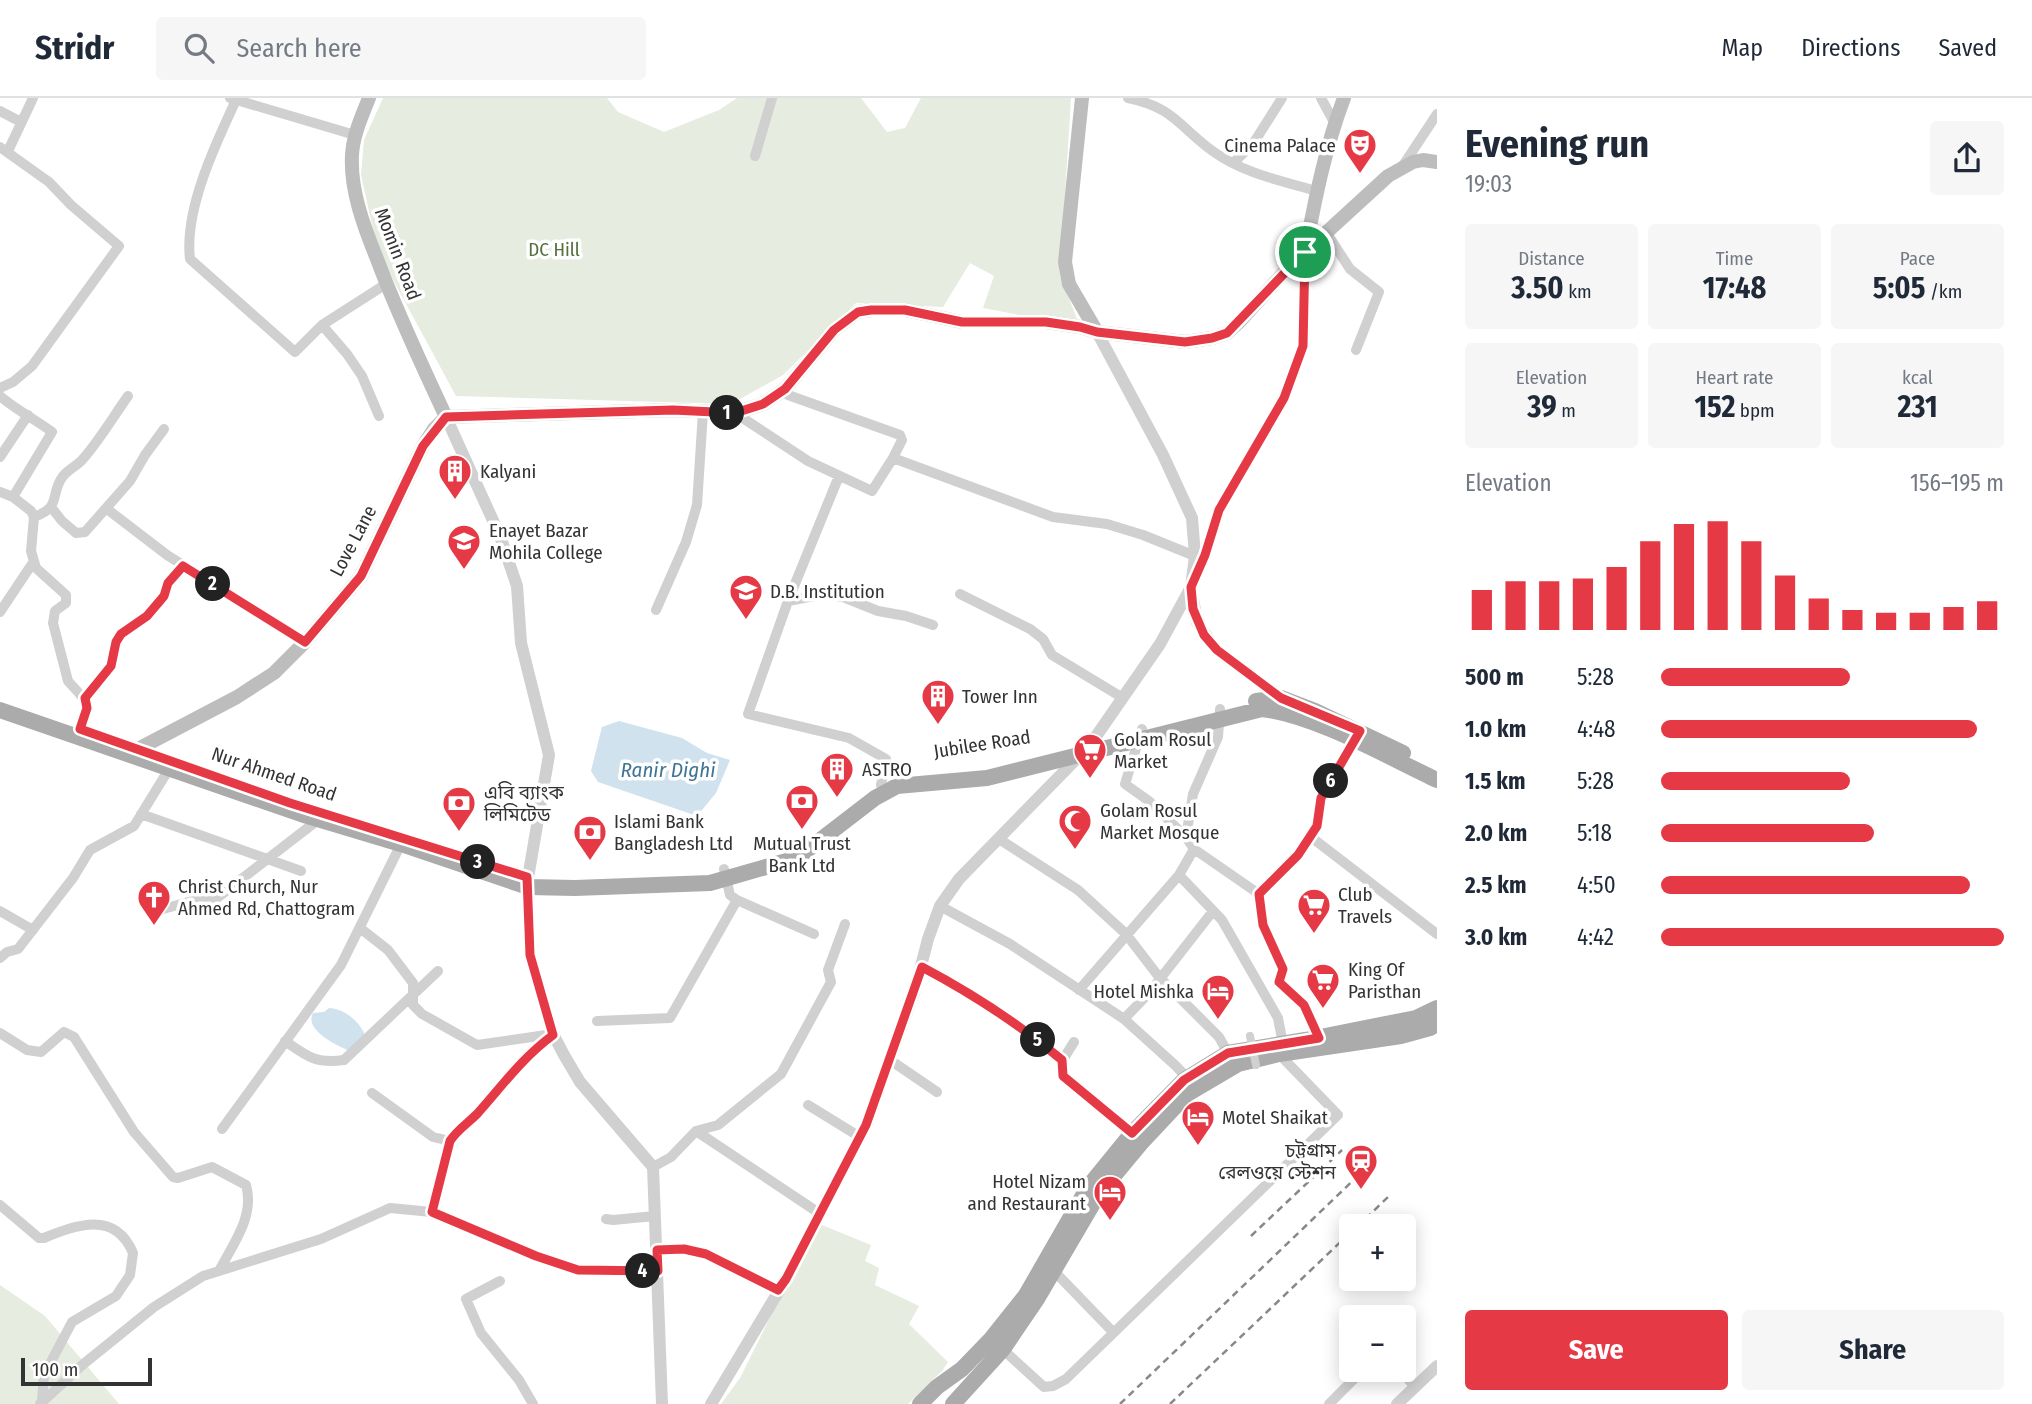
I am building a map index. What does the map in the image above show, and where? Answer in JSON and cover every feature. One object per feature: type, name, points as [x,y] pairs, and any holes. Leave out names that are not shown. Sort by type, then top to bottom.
[{"type":"main road","name":"Momin Road","points":[[369,98],[355,135],[352,173],[358,201],[386,284],[446,417]]},
{"type":"main road","points":[[1082,98],[1065,262],[1069,284],[1097,332]]},
{"type":"main road","points":[[1305,252],[1316,191],[1334,122],[1344,98]]},
{"type":"main road","points":[[446,417],[571,412],[735,413],[763,404],[785,389],[834,330],[858,312],[905,310],[962,322],[1046,322],[1097,332],[1185,342],[1212,338],[1227,333],[1305,252],[1365,195],[1402,167],[1423,160],[1437,162]]},
{"type":"main road","name":"Love Lane","points":[[137,753],[274,673],[305,642],[361,576],[423,446],[446,417]]},
{"type":"main road","points":[[1281,698],[1437,780]]},
{"type":"main road","name":"Jubilee Road","points":[[0,710],[137,753],[169,769],[318,820],[531,881],[725,874],[791,850],[881,785],[901,776],[981,770],[1086,749],[1220,713],[1237,704],[1281,698]]},
{"type":"main road","name":"Nur Ahmed Road","points":[[0,700],[137,753],[531,881]]},
{"type":"main road","points":[[1220,713],[1262,709],[1280,711],[1357,736],[1437,769]]},
{"type":"main road","points":[[725,874],[797,858],[875,798],[897,786],[986,778],[1086,749]]},
{"type":"main road","points":[[920,1404],[947,1380],[997,1344],[1088,1187],[1132,1133],[1187,1079],[1228,1053],[1281,1049],[1400,1028],[1437,1008]]},
{"type":"main road","points":[[954,1402],[1054,1271],[1098,1195],[1187,1094],[1238,1064],[1319,1038],[1400,1028],[1430,1028],[1437,1024]]},
{"type":"main road","points":[[929,1404],[947,1380]]},
{"type":"street","points":[[0,388],[13,382],[32,366],[119,247],[49,182],[4,149],[33,98]]},
{"type":"street","points":[[755,156],[772,98]]},
{"type":"street","points":[[1128,98],[1145,101],[1168,112],[1213,152],[1233,163],[1316,191]]},
{"type":"street","points":[[1233,163],[1253,144],[1282,98]]},
{"type":"street","points":[[1321,98],[1334,122]]},
{"type":"street","points":[[355,135],[234,99],[192,213],[188,236],[190,259],[292,351],[297,351],[322,326],[386,284]]},
{"type":"street","points":[[0,111],[21,122]]},
{"type":"street","points":[[1402,167],[1437,114]]},
{"type":"street","points":[[1326,232],[1350,269],[1379,292],[1356,351]]},
{"type":"street","points":[[711,1404],[786,1279],[860,1137],[890,1060],[940,906],[959,879],[1086,749],[1160,644],[1191,587],[1205,555],[1219,510],[1284,398],[1303,346],[1305,252]]},
{"type":"street","points":[[322,326],[362,376],[379,416]]},
{"type":"street","points":[[1097,332],[1163,455],[1192,518],[1195,556],[1191,587],[1197,622],[1217,650],[1281,698]]},
{"type":"street","points":[[735,413],[808,461],[872,491],[902,440],[900,435],[788,394],[785,389]]},
{"type":"street","points":[[0,396],[16,411],[28,415],[52,434],[13,497]]},
{"type":"street","points":[[34,517],[51,507],[56,499],[60,480],[81,462],[128,396]]},
{"type":"street","points":[[656,610],[686,542],[697,505],[703,412]]},
{"type":"street","points":[[0,457],[28,415]]},
{"type":"street","points":[[446,417],[500,536],[512,569],[517,586],[520,643],[549,755],[531,881],[530,955],[553,1034],[580,1082],[653,1167],[662,1404]]},
{"type":"street","points":[[51,507],[69,528],[81,534],[107,509],[130,481],[164,429]]},
{"type":"street","points":[[893,458],[1053,517],[1107,524],[1195,556]]},
{"type":"street","points":[[839,476],[788,601],[748,714],[849,738],[886,759],[881,785]]},
{"type":"street","points":[[0,492],[13,497],[31,511],[34,517],[34,561],[40,573],[61,588],[66,595],[66,603],[55,611],[52,623],[68,681],[85,698],[87,708],[80,729]]},
{"type":"street","points":[[107,509],[183,566],[305,642]]},
{"type":"street","points":[[0,612],[34,561]]},
{"type":"street","points":[[85,698],[111,666],[116,642],[121,634],[147,616],[164,596],[168,583],[183,566]]},
{"type":"street","points":[[788,601],[825,594],[933,625]]},
{"type":"street","points":[[960,594],[1030,629],[1043,639],[1052,655],[1123,698]]},
{"type":"street","points":[[1186,837],[1193,794],[1218,737],[1220,713]]},
{"type":"street","points":[[1141,734],[1125,784],[1149,801],[1186,837],[1194,849],[1259,894],[1263,925],[1283,969],[1279,982],[1304,1005],[1319,1038]]},
{"type":"street","points":[[1259,894],[1298,855],[1311,837],[1317,826],[1321,798],[1357,736]]},
{"type":"street","points":[[0,958],[18,948],[33,930],[73,878],[90,850],[134,826],[169,769]]},
{"type":"street","points":[[141,814],[301,871]]},
{"type":"street","points":[[204,908],[318,820]]},
{"type":"street","points":[[1311,837],[1437,934]]},
{"type":"street","points":[[999,839],[1078,890],[1126,934],[1159,977],[1219,1037],[1228,1053]]},
{"type":"street","points":[[222,1129],[341,965],[401,844]]},
{"type":"street","points":[[1079,990],[1179,875],[1194,849]]},
{"type":"street","points":[[725,874],[730,895],[737,900],[814,934]]},
{"type":"street","points":[[997,1344],[1044,1387],[1053,1386],[1066,1379],[1338,1115],[1281,1049],[1278,1018],[1222,920],[1179,875]]},
{"type":"street","points":[[156,911],[224,893]]},
{"type":"street","points":[[597,1021],[670,1018],[737,900]]},
{"type":"street","points":[[940,906],[1010,944],[1124,1019],[1187,1079]]},
{"type":"street","points":[[0,911],[33,930]]},
{"type":"street","points":[[1124,1019],[1149,993],[1213,911]]},
{"type":"street","points":[[653,1167],[671,1157],[696,1131],[718,1125],[781,1074],[831,982],[828,970],[845,924]]},
{"type":"street","points":[[359,928],[388,950],[413,983],[413,1005],[422,1014],[477,1045],[553,1034]]},
{"type":"street","points":[[922,967],[969,992],[1034,1036],[1062,1060]]},
{"type":"street","points":[[285,1041],[309,1058],[325,1063],[344,1060],[438,971]]},
{"type":"street","points":[[0,1033],[27,1050],[41,1052],[64,1032],[70,1033],[134,1132],[173,1177],[178,1178],[212,1167],[246,1185],[246,1220],[219,1271]]},
{"type":"street","points":[[432,1212],[450,1141],[455,1133],[475,1116],[531,1052],[553,1034]]},
{"type":"street","points":[[1250,1036],[1256,1065]]},
{"type":"street","points":[[1074,1042],[1062,1060],[1063,1076],[1132,1133]]},
{"type":"street","points":[[890,1060],[937,1092]]},
{"type":"street","points":[[372,1093],[433,1137],[450,1141]]},
{"type":"street","points":[[808,1105],[860,1137]]},
{"type":"street","points":[[696,1131],[819,1213]]},
{"type":"street","points":[[0,1205],[39,1238],[84,1224],[100,1223],[113,1229],[134,1253],[130,1275],[116,1296],[72,1322],[44,1375],[41,1403]]},
{"type":"street","points":[[41,1403],[81,1366],[154,1307],[203,1276],[321,1239],[390,1208],[432,1212],[536,1256],[578,1270],[658,1271]]},
{"type":"street","points":[[607,1219],[655,1216]]},
{"type":"street","points":[[657,1250],[684,1249],[706,1254],[778,1290]]},
{"type":"street","points":[[1054,1271],[1113,1332]]},
{"type":"street","points":[[500,1281],[466,1299],[481,1333],[519,1380],[533,1404]]},
{"type":"street","points":[[1397,1404],[1437,1366]]},
{"type":"street","points":[[1329,1404],[1351,1382]]},
{"type":"street","points":[[1411,1382],[1415,1387]]},
{"type":"green space","name":"DC Hill","points":[[383,98],[607,98],[618,112],[664,132],[719,110],[737,98],[861,98],[887,132],[905,128],[921,98],[1071,98],[1060,275],[1080,327],[983,308],[994,276],[970,263],[943,307],[856,303],[783,375],[731,404],[456,396],[378,252],[361,175],[364,140]]},
{"type":"green space","points":[[817,1223],[871,1245],[865,1261],[879,1268],[875,1285],[919,1306],[909,1324],[948,1362],[908,1404],[721,1404],[740,1378]]},
{"type":"green space","points":[[0,1285],[45,1316],[119,1404],[0,1404]]},
{"type":"water","name":"Ranir Dighi","points":[[619,721],[682,738],[707,753],[730,760],[716,793],[697,816],[598,782],[591,771],[602,727]]},
{"type":"water","points":[[329,1008],[351,1017],[365,1035],[348,1050],[322,1036],[313,1025],[313,1013],[324,1012]]},
{"type":"railway","points":[[1251,1236],[1342,1150]]},
{"type":"railway","points":[[1120,1404],[1364,1170]]},
{"type":"railway","points":[[1370,1214],[1388,1197]]},
{"type":"railway","points":[[1170,1404],[1339,1243]]},
{"type":"place","name":"Cinema Palace","points":[[1360,175]]},
{"type":"place","name":"Kalyani","points":[[455,501]]},
{"type":"place","name":"Enayet Bazar Mohila College","points":[[464,571]]},
{"type":"place","name":"D.B. Institution","points":[[746,621]]},
{"type":"place","name":"Tower Inn","points":[[938,726]]},
{"type":"place","name":"Golam Rosul Market","points":[[1090,780]]},
{"type":"place","name":"ASTRO","points":[[837,799]]},
{"type":"place","name":"Mutual Trust Bank Ltd","points":[[802,831]]},
{"type":"place","name":"এবি ব্যাংক লিমিটেড","points":[[459,833]]},
{"type":"place","name":"Golam Rosul Market Mosque","points":[[1075,851]]},
{"type":"place","name":"Islami Bank Bangladesh Ltd","points":[[590,862]]},
{"type":"place","name":"Christ Church, Nur Ahmed Rd, Chattogram","points":[[154,927]]},
{"type":"place","name":"Club Travels","points":[[1314,935]]},
{"type":"place","name":"King Of Paristhan","points":[[1323,1010]]},
{"type":"place","name":"Hotel Mishka","points":[[1218,1021]]},
{"type":"place","name":"Motel Shaikat","points":[[1198,1147]]},
{"type":"place","name":"চট্টগ্রাম রেলওয়ে স্টেশন","points":[[1361,1191]]},
{"type":"place","name":"Hotel Nizam and Restaurant","points":[[1110,1222]]},
{"type":"route","points":[[1305,252],[1303,346],[1284,398],[1219,510],[1205,555],[1191,587],[1197,622],[1217,650],[1281,698],[1360,731],[1321,798],[1317,826],[1298,855],[1259,894],[1263,925],[1283,969],[1279,982],[1304,1005],[1319,1038],[1228,1053],[1184,1080],[1132,1133],[1063,1076],[1062,1060],[1034,1036],[969,992],[922,967],[866,1125],[778,1290],[706,1254],[684,1249],[657,1250],[658,1271],[578,1270],[536,1256],[432,1212],[450,1141],[455,1133],[475,1116],[531,1052],[553,1035],[530,955],[527,877],[507,873],[290,803],[80,729],[87,708],[85,698],[111,666],[116,642],[121,634],[147,616],[164,596],[168,583],[183,566],[305,642],[361,576],[423,446],[446,417],[673,410],[735,413],[763,404],[785,389],[847,318],[858,312],[871,310],[905,310],[962,322],[1046,322],[1097,332],[1197,341],[1227,333],[1305,252]]}]
